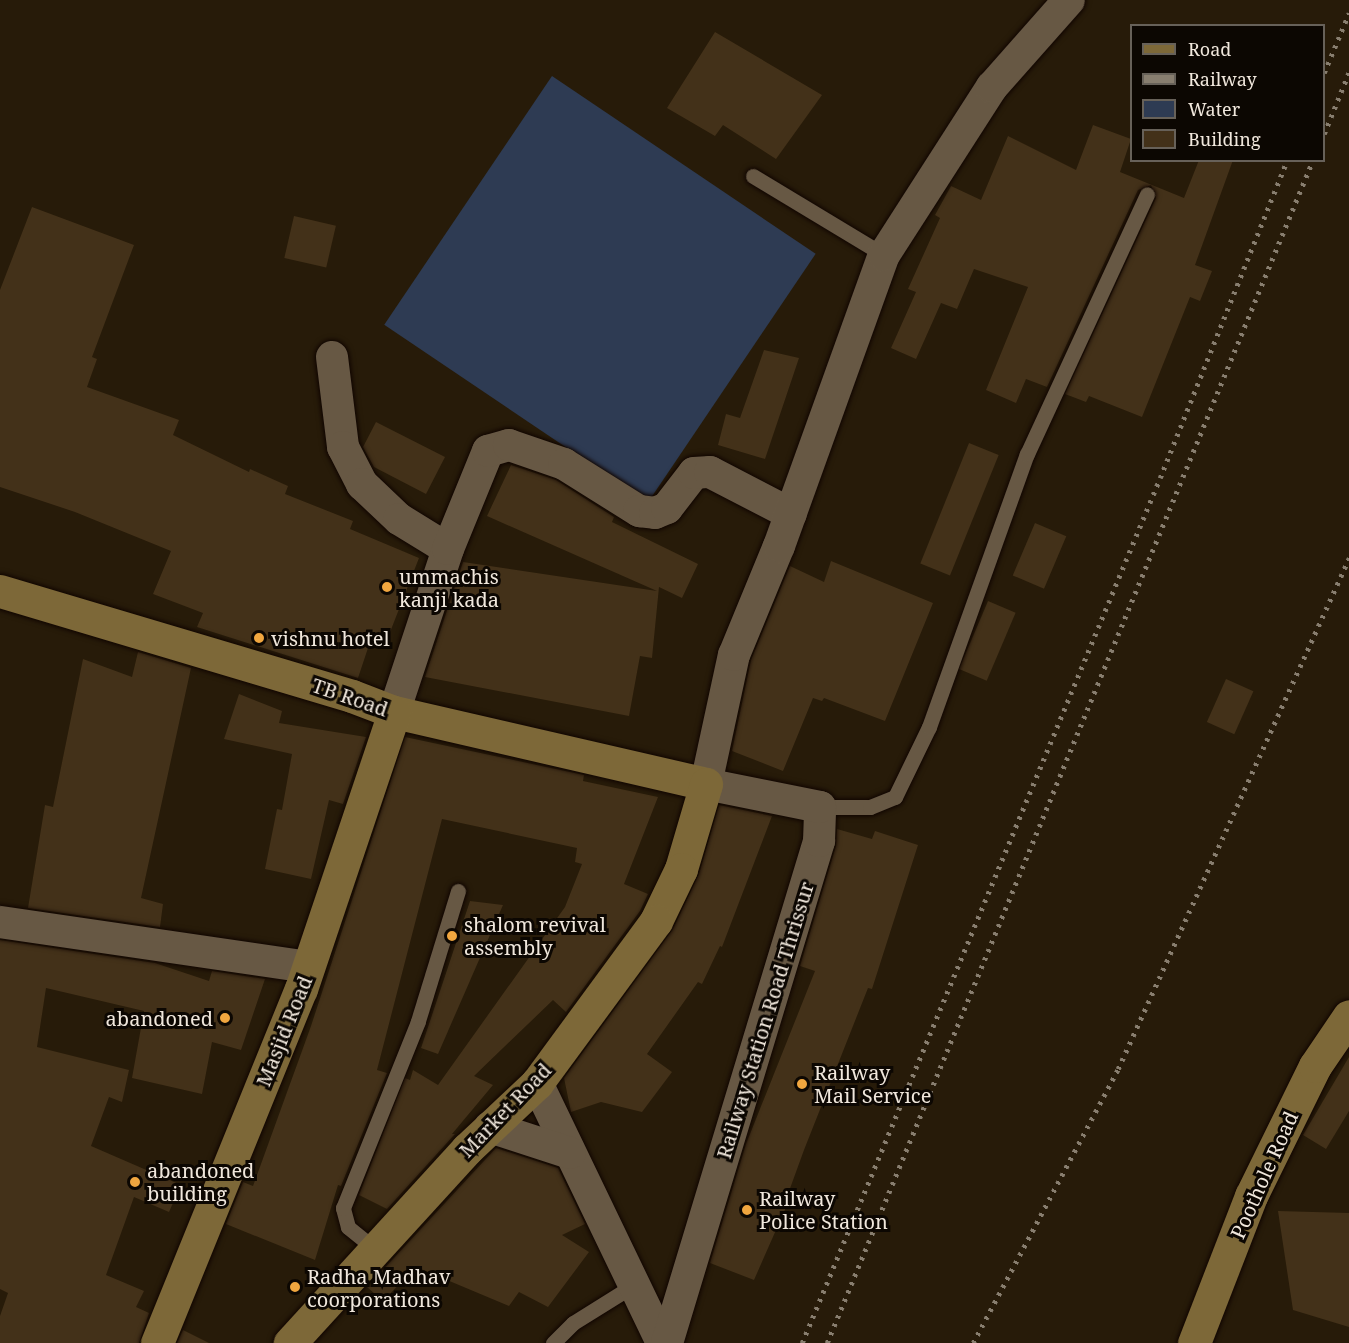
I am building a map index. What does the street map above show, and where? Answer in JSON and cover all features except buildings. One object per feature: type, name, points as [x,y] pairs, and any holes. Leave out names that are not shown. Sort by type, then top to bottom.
[{"type":"street","points":[[820,807],[706,784],[734,655],[791,514],[884,255],[992,87],[1069,0]]},
{"type":"street","points":[[332,357],[343,447],[362,484],[399,519],[448,549]]},
{"type":"street","points":[[394,712],[448,549],[488,451],[509,445],[564,464],[639,512],[655,513],[667,508],[694,473],[710,472],[791,514]]},
{"type":"street","name":"TB Road","points":[[0,591],[352,696],[394,712],[706,784]]},
{"type":"street","name":"Masjid Road","points":[[157,1343],[309,967],[394,712]]},
{"type":"street","name":"Market Road","points":[[290,1343],[490,1127],[537,1083],[656,921],[681,869],[706,784]]},
{"type":"street","name":"Railway Station Road Thrissur","points":[[667,1343],[819,841],[820,807]]},
{"type":"street","points":[[0,922],[309,967]]},
{"type":"street","name":"Poothole Road","points":[[1194,1343],[1251,1196],[1315,1066],[1349,1016]]},
{"type":"street","points":[[537,1083],[662,1343]]},
{"type":"street","points":[[490,1127],[570,1153]]},
{"type":"lane","points":[[753,176],[884,255]]},
{"type":"lane","points":[[820,807],[870,807],[895,797],[929,727],[1027,454],[1146,194]]},
{"type":"lane","points":[[375,1249],[348,1227],[343,1208],[418,1021],[458,891]]},
{"type":"lane","points":[[553,1343],[573,1323],[634,1285]]},
{"type":"water","points":[[552,76],[816,254],[648,503],[384,325]]},
{"type":"railway","points":[[1325,71],[1349,13]]},
{"type":"railway","points":[[1325,132],[1349,72]]},
{"type":"railway","points":[[802,1343],[1160,478],[1286,162]]},
{"type":"railway","points":[[827,1343],[1312,162]]},
{"type":"railway","points":[[973,1343],[1118,1069],[1349,558]]},
{"type":"place","name":"ummachis kanji kada","points":[[387,587]]},
{"type":"place","name":"vishnu hotel","points":[[259,638]]},
{"type":"place","name":"shalom revival assembly","points":[[452,936]]},
{"type":"place","name":"abandoned","points":[[225,1018]]},
{"type":"place","name":"Railway Mail Service","points":[[802,1084]]},
{"type":"place","name":"abandoned building","points":[[135,1182]]},
{"type":"place","name":"Railway Police Station","points":[[747,1210]]},
{"type":"place","name":"Radha Madhav coorporations","points":[[295,1287]]}]
